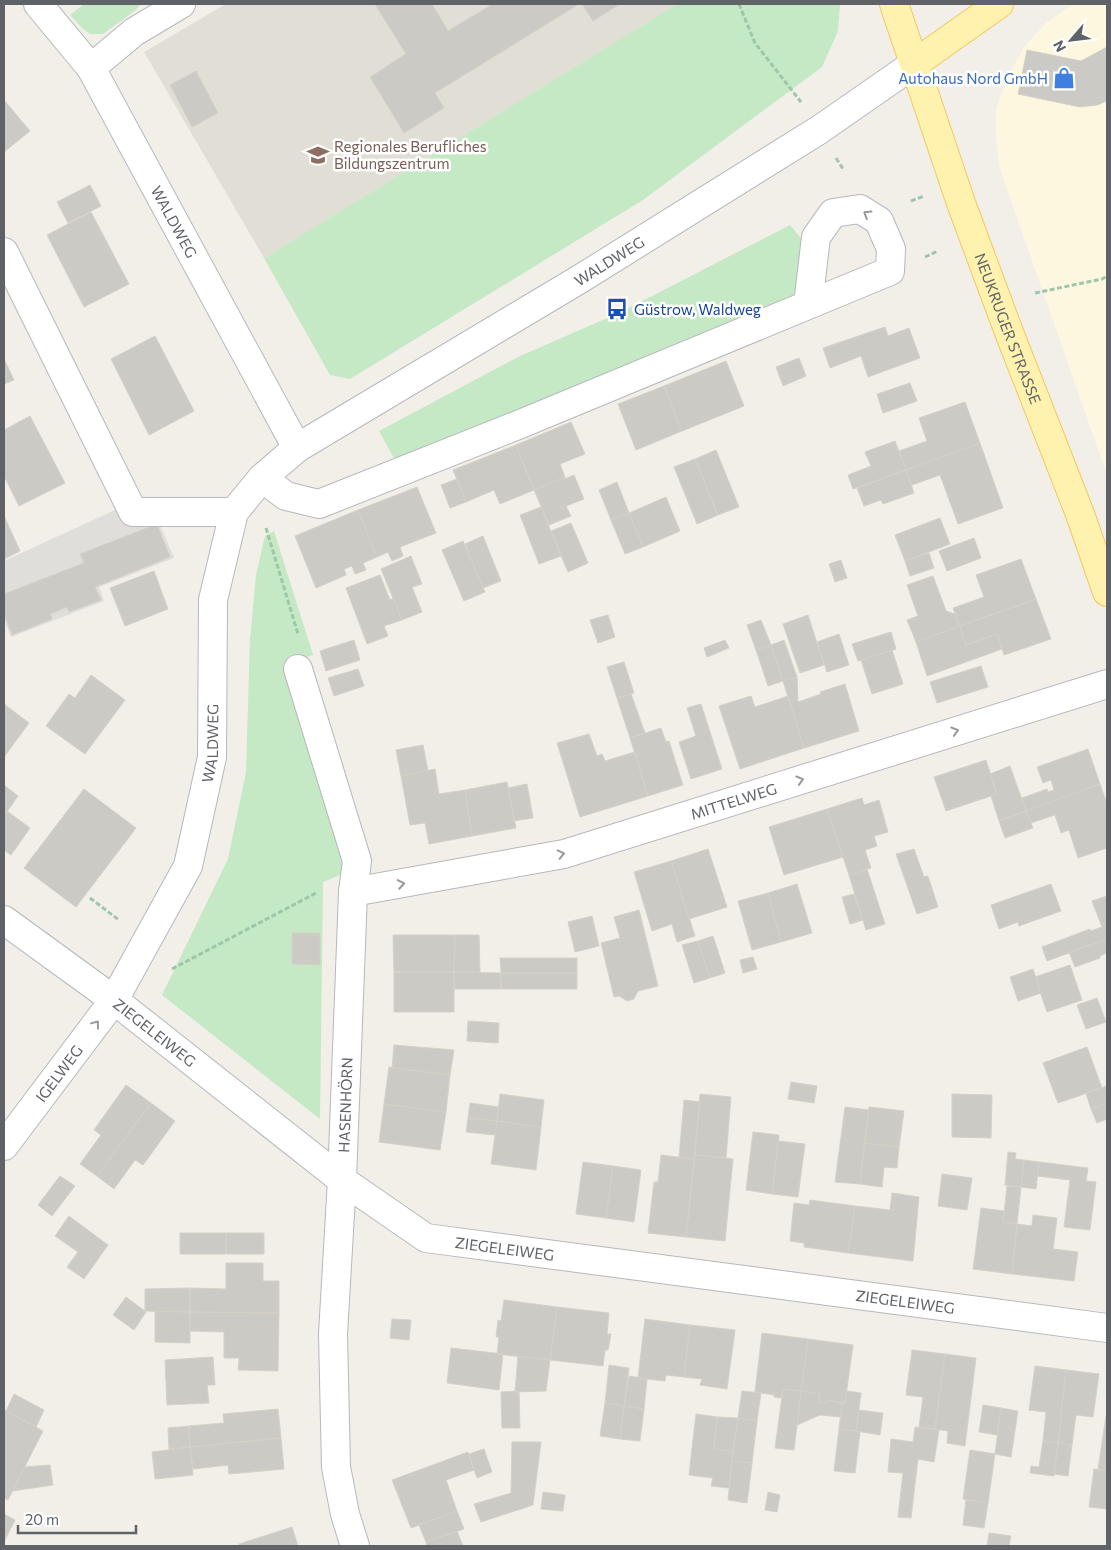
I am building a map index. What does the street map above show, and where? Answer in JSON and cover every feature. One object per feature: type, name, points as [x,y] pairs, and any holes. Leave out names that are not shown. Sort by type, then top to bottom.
[{"type":"main road","name":"NEUKRUGER STRASSE","points":[[894,4],[964,212],[1080,514],[1107,592]]},
{"type":"main road","points":[[914,64],[998,4]]},
{"type":"street","name":"WALDWEG","points":[[38,4],[91,68],[297,448]]},
{"type":"street","points":[[91,68],[134,32],[181,4]]},
{"type":"street","name":"WALDWEG","points":[[114,1000],[188,866],[212,757],[213,600],[234,512],[262,478],[297,448],[580,280],[819,130],[914,64]]},
{"type":"street","points":[[262,478],[286,496],[319,504],[518,425],[890,271],[891,249],[879,222],[860,209],[832,213],[816,237],[808,304]]},
{"type":"street","points":[[4,252],[134,512],[234,512]]},
{"type":"street","name":"HASENHÖRN","points":[[298,669],[356,861],[342,1180],[333,1334],[336,1467],[345,1514],[355,1546]]},
{"type":"street","name":"MITTELWEG","points":[[354,892],[564,854],[1107,684]]},
{"type":"street","name":"ZIEGELEIWEG","points":[[4,920],[114,1000],[342,1180],[426,1238],[1107,1328]]},
{"type":"street","name":"IGELWEG","points":[[4,1146],[114,1000]]},
{"type":"path","points":[[739,4],[755,43],[798,97],[843,169]]},
{"type":"path","points":[[1035,293],[1102,280],[1107,276]]},
{"type":"path","points":[[266,527],[303,650],[298,669]]},
{"type":"path","points":[[164,973],[318,892],[354,892]]},
{"type":"path","points":[[90,898],[122,922]]},
{"type":"shaded area","name":"Regionales Berufliches Bildungszentrum","points":[[226,4],[677,4],[264,258],[144,52]]},
{"type":"shaded area","name":"Autohaus Nord GmbH","points":[[1073,4],[1107,4],[1107,475],[1000,169],[996,138],[996,109],[1008,76],[1024,47],[1045,24]]},
{"type":"shaded area","points":[[117,509],[159,522],[174,558],[99,587],[104,601],[11,637],[4,619],[4,561]]},
{"type":"green space","points":[[84,4],[141,4],[136,10],[103,34],[90,34],[70,15]]},
{"type":"green space","points":[[677,4],[840,4],[838,31],[822,67],[643,200],[350,379],[330,375],[264,258]]},
{"type":"green space","points":[[790,225],[805,243],[801,293],[395,460],[379,431],[518,357],[621,312]]},
{"type":"green space","points":[[274,531],[313,655],[283,664],[345,873],[323,882],[320,1119],[162,995],[228,859],[246,772],[250,639],[256,575],[265,536]]},
{"type":"building","points":[[375,4],[432,4],[448,31],[493,4],[579,4],[435,93],[444,108],[404,133],[370,77],[406,54]]},
{"type":"building","points":[[582,4],[620,4],[593,21]]},
{"type":"building","name":"Autohaus Nord GmbH","points":[[1107,47],[1107,101],[1097,105],[1080,107],[1018,94],[1027,50],[1081,61]]},
{"type":"building","points":[[196,71],[218,113],[192,127],[170,85]]},
{"type":"building","points":[[4,100],[30,131],[4,152]]},
{"type":"building","points":[[90,185],[101,206],[68,223],[57,202]]},
{"type":"building","points":[[91,212],[129,284],[84,307],[47,235]]},
{"type":"building","points":[[885,327],[888,336],[909,328],[920,358],[868,377],[861,356],[830,368],[823,348]]},
{"type":"building","points":[[155,336],[194,411],[149,435],[111,359]]},
{"type":"building","points":[[799,358],[806,376],[783,386],[776,367]]},
{"type":"building","points":[[4,359],[14,380],[4,384]]},
{"type":"building","points":[[726,361],[744,406],[682,431],[664,386]]},
{"type":"building","points":[[910,383],[917,401],[883,413],[877,394]]},
{"type":"building","points":[[664,386],[682,431],[636,450],[618,404]]},
{"type":"building","points":[[965,402],[980,443],[906,470],[899,451],[927,441],[919,418]]},
{"type":"building","points":[[30,416],[65,483],[19,506],[4,476],[4,430]]},
{"type":"building","points":[[571,422],[585,454],[560,464],[565,477],[534,490],[516,445]]},
{"type":"building","points":[[895,441],[906,470],[853,489],[848,475],[871,466],[865,452]]},
{"type":"building","points":[[980,443],[1003,508],[958,524],[940,475],[912,485],[906,470]]},
{"type":"building","points":[[516,445],[534,490],[500,504],[494,490],[466,502],[453,470]]},
{"type":"building","points":[[716,450],[739,507],[718,515],[695,459]]},
{"type":"building","points":[[695,459],[718,515],[697,524],[674,467]]},
{"type":"building","points":[[906,470],[914,493],[883,504],[881,500],[864,506],[857,488]]},
{"type":"building","points":[[574,475],[584,499],[566,506],[571,516],[549,525],[534,490]]},
{"type":"building","points":[[457,479],[466,502],[450,508],[441,485]]},
{"type":"building","points":[[617,482],[629,513],[611,520],[599,490]]},
{"type":"building","points":[[417,487],[436,533],[400,547],[403,556],[392,561],[388,552],[377,557],[358,510]]},
{"type":"building","points":[[666,497],[680,531],[643,547],[629,513]]},
{"type":"building","points":[[541,507],[561,556],[539,564],[520,515]]},
{"type":"building","points":[[358,510],[377,557],[363,563],[366,570],[355,574],[352,566],[344,569],[346,575],[316,588],[295,536]]},
{"type":"building","points":[[629,513],[643,547],[625,554],[611,520]]},
{"type":"building","points":[[4,516],[20,551],[4,559]]},
{"type":"building","points":[[940,518],[950,544],[905,561],[895,535]]},
{"type":"building","points":[[571,523],[588,563],[568,572],[551,531]]},
{"type":"building","points":[[157,524],[170,557],[95,587],[101,600],[69,612],[67,607],[50,614],[52,619],[12,635],[4,613],[4,594],[84,563],[80,554]]},
{"type":"building","points":[[483,536],[501,581],[483,588],[465,544]]},
{"type":"building","points":[[974,538],[981,558],[947,571],[939,551]]},
{"type":"building","points":[[463,541],[485,592],[464,601],[442,550]]},
{"type":"building","points":[[929,553],[934,568],[910,576],[905,561]]},
{"type":"building","points":[[411,556],[422,584],[412,587],[422,612],[402,620],[381,569]]},
{"type":"building","points":[[1021,559],[1036,599],[960,626],[953,608],[984,597],[976,575]]},
{"type":"building","points":[[841,560],[847,578],[835,582],[829,564]]},
{"type":"building","points":[[154,571],[168,609],[125,626],[110,588]]},
{"type":"building","points":[[380,575],[390,600],[393,598],[402,620],[384,626],[388,636],[367,644],[346,588]]},
{"type":"building","points":[[933,576],[946,611],[955,614],[960,626],[916,642],[907,620],[918,616],[907,585]]},
{"type":"building","points":[[1036,599],[1051,639],[1004,655],[997,634],[966,645],[960,626]]},
{"type":"building","points":[[608,615],[615,637],[598,643],[590,620]]},
{"type":"building","points":[[808,615],[824,665],[800,673],[783,624]]},
{"type":"building","points":[[761,620],[771,645],[756,650],[747,625]]},
{"type":"building","points":[[960,626],[966,645],[997,634],[1002,649],[927,676],[916,642]]},
{"type":"building","points":[[891,632],[896,649],[858,661],[852,644]]},
{"type":"building","points":[[839,634],[849,665],[827,672],[817,642]]},
{"type":"building","points":[[354,640],[360,660],[326,671],[320,651]]},
{"type":"building","points":[[725,640],[729,648],[707,657],[704,648]]},
{"type":"building","points":[[784,640],[797,677],[783,681],[771,645]]},
{"type":"building","points":[[771,645],[783,681],[768,686],[756,650]]},
{"type":"building","points":[[892,650],[903,684],[872,694],[861,660]]},
{"type":"building","points":[[624,662],[634,693],[617,698],[607,667]]},
{"type":"building","points":[[981,666],[988,687],[937,703],[930,682]]},
{"type":"building","points":[[358,669],[364,686],[334,696],[328,678]]},
{"type":"building","points":[[91,675],[125,700],[85,754],[46,726],[69,694],[75,698]]},
{"type":"building","points":[[797,677],[798,702],[845,684],[859,731],[804,748],[783,681]]},
{"type":"building","points":[[631,694],[645,733],[630,738],[617,698]]},
{"type":"building","points":[[751,696],[755,707],[788,696],[804,748],[740,769],[719,706]]},
{"type":"building","points":[[4,704],[29,723],[4,757]]},
{"type":"building","points":[[701,704],[722,769],[691,779],[679,742],[696,736],[687,708]]},
{"type":"building","points":[[661,728],[666,742],[669,741],[683,785],[648,796],[630,738]]},
{"type":"building","points":[[589,734],[597,756],[602,754],[605,761],[635,752],[648,796],[580,817],[557,743]]},
{"type":"building","points":[[423,745],[428,771],[401,776],[396,750]]},
{"type":"building","points":[[1088,749],[1100,784],[1026,811],[1022,798],[1047,789],[1048,792],[1054,790],[1051,780],[1043,783],[1037,767]]},
{"type":"building","points":[[986,760],[997,794],[946,811],[934,777]]},
{"type":"building","points":[[1010,766],[1026,811],[999,821],[991,796],[997,794],[990,774]]},
{"type":"building","points":[[435,769],[439,794],[465,790],[472,836],[429,844],[425,823],[410,825],[401,776]]},
{"type":"building","points":[[507,782],[516,828],[472,836],[465,790]]},
{"type":"building","points":[[527,784],[533,818],[514,821],[508,788]]},
{"type":"building","points":[[1100,784],[1107,804],[1107,848],[1078,858],[1069,830],[1061,833],[1055,815],[1031,823],[1026,811]]},
{"type":"building","points":[[4,785],[18,796],[4,816]]},
{"type":"building","points":[[84,789],[136,828],[76,907],[24,868]]},
{"type":"building","points":[[862,798],[864,805],[879,800],[888,832],[874,836],[877,846],[865,850],[871,868],[849,875],[827,809]]},
{"type":"building","points":[[827,809],[843,857],[784,875],[769,827]]},
{"type":"building","points":[[7,811],[30,828],[11,855],[4,850],[4,816]]},
{"type":"building","points":[[1026,811],[1033,828],[1005,838],[999,821]]},
{"type":"building","points":[[708,849],[727,907],[689,919],[671,861]]},
{"type":"building","points":[[914,849],[924,877],[928,876],[938,907],[917,914],[896,854]]},
{"type":"building","points":[[671,861],[695,936],[677,942],[672,924],[652,931],[634,872]]},
{"type":"building","points":[[867,869],[885,924],[866,930],[849,875]]},
{"type":"building","points":[[797,884],[812,933],[781,942],[768,893]]},
{"type":"building","points":[[1051,884],[1061,911],[1019,926],[1018,922],[999,929],[991,905]]},
{"type":"building","points":[[768,893],[781,942],[752,950],[738,901]]},
{"type":"building","points":[[854,894],[863,920],[850,924],[842,897]]},
{"type":"building","points":[[1107,896],[1107,939],[1047,961],[1042,947],[1090,929],[1091,931],[1102,927],[1092,901]]},
{"type":"building","points":[[639,910],[658,986],[638,991],[634,999],[627,1001],[619,996],[614,997],[601,943],[620,938],[614,917]]},
{"type":"building","points":[[592,916],[599,946],[575,952],[568,922]]},
{"type":"building","points":[[292,933],[320,933],[320,965],[292,964]]},
{"type":"building","points":[[393,935],[455,935],[454,972],[394,972]]},
{"type":"building","points":[[455,935],[479,935],[480,972],[454,972]]},
{"type":"building","points":[[713,936],[725,973],[710,978],[698,941]]},
{"type":"building","points":[[1107,939],[1107,953],[1100,956],[1100,958],[1075,967],[1069,952]]},
{"type":"building","points":[[698,941],[710,978],[694,983],[682,945]]},
{"type":"building","points":[[753,957],[757,969],[743,973],[740,960]]},
{"type":"building","points":[[500,958],[577,958],[577,973],[501,973]]},
{"type":"building","points":[[1070,965],[1082,1000],[1047,1012],[1035,977]]},
{"type":"building","points":[[1033,969],[1041,993],[1018,1001],[1010,977]]},
{"type":"building","points":[[394,972],[454,972],[454,1012],[394,1012]]},
{"type":"building","points":[[454,972],[501,973],[501,989],[454,989]]},
{"type":"building","points":[[501,973],[577,973],[577,989],[501,989]]},
{"type":"building","points":[[1097,998],[1106,1022],[1086,1029],[1077,1005]]},
{"type":"building","points":[[468,1021],[499,1023],[498,1043],[467,1041]]},
{"type":"building","points":[[394,1045],[454,1050],[450,1075],[392,1068]]},
{"type":"building","points":[[1087,1047],[1102,1088],[1058,1103],[1043,1063]]},
{"type":"building","points":[[389,1067],[450,1075],[446,1112],[384,1104]]},
{"type":"building","points":[[791,1082],[817,1086],[814,1103],[788,1099]]},
{"type":"building","points":[[126,1085],[151,1103],[97,1176],[80,1164],[101,1135],[94,1130]]},
{"type":"building","points":[[1107,1086],[1107,1103],[1091,1109],[1086,1093]]},
{"type":"building","points":[[500,1094],[544,1100],[541,1127],[497,1121]]},
{"type":"building","points":[[700,1094],[731,1097],[726,1158],[695,1155]]},
{"type":"building","points":[[952,1094],[992,1095],[991,1138],[952,1137]]},
{"type":"building","points":[[684,1100],[700,1102],[694,1159],[679,1157]]},
{"type":"building","points":[[151,1103],[175,1121],[143,1165],[135,1160],[114,1189],[97,1176]]},
{"type":"building","points":[[470,1103],[499,1107],[497,1121],[468,1118]]},
{"type":"building","points":[[1107,1103],[1107,1119],[1097,1123],[1091,1109]]},
{"type":"building","points":[[384,1104],[446,1112],[440,1150],[379,1142]]},
{"type":"building","points":[[845,1107],[869,1110],[860,1184],[835,1182]]},
{"type":"building","points":[[869,1107],[904,1111],[899,1147],[864,1143]]},
{"type":"building","points":[[468,1118],[497,1121],[495,1135],[466,1132]]},
{"type":"building","points":[[497,1121],[541,1127],[536,1170],[491,1164]]},
{"type":"building","points":[[753,1132],[779,1135],[772,1194],[746,1190]]},
{"type":"building","points":[[778,1141],[805,1144],[798,1197],[772,1194]]},
{"type":"building","points":[[864,1143],[899,1147],[897,1168],[884,1167],[882,1187],[860,1184]]},
{"type":"building","points":[[1008,1152],[1016,1153],[1015,1159],[1024,1160],[1021,1187],[1005,1185]]},
{"type":"building","points":[[661,1155],[694,1159],[686,1237],[648,1233],[654,1182],[658,1182]]},
{"type":"building","points":[[695,1155],[733,1159],[725,1241],[686,1237]]},
{"type":"building","points":[[1024,1160],[1039,1162],[1036,1189],[1021,1187]]},
{"type":"building","points":[[583,1162],[613,1166],[606,1218],[576,1214]]},
{"type":"building","points":[[1039,1162],[1088,1168],[1086,1181],[1096,1182],[1090,1230],[1064,1227],[1070,1180],[1037,1176]]},
{"type":"building","points":[[613,1166],[641,1170],[634,1222],[606,1218]]},
{"type":"building","points":[[942,1174],[972,1178],[967,1210],[938,1206]]},
{"type":"building","points":[[60,1176],[75,1186],[52,1216],[38,1205]]},
{"type":"building","points":[[1007,1186],[1021,1187],[1017,1224],[1003,1222]]},
{"type":"building","points":[[892,1193],[919,1197],[913,1261],[848,1253],[855,1206],[890,1210]]},
{"type":"building","points":[[810,1200],[855,1206],[848,1253],[804,1247],[804,1243],[790,1241],[794,1203],[809,1205]]},
{"type":"building","points":[[981,1208],[1004,1211],[1003,1222],[1017,1224],[1012,1274],[973,1269]]},
{"type":"building","points":[[1033,1215],[1057,1218],[1053,1249],[1078,1252],[1074,1281],[1012,1274],[1017,1224],[1032,1226]]},
{"type":"building","points":[[69,1216],[108,1245],[84,1279],[67,1267],[78,1252],[55,1236]]},
{"type":"building","points":[[180,1233],[226,1233],[226,1254],[180,1254]]},
{"type":"building","points":[[226,1233],[264,1233],[264,1254],[226,1254]]},
{"type":"building","points":[[226,1263],[263,1263],[263,1281],[279,1281],[279,1313],[190,1312],[190,1288],[226,1289]]},
{"type":"building","points":[[190,1288],[190,1312],[145,1311],[145,1289]]},
{"type":"building","points":[[126,1297],[146,1312],[134,1330],[113,1315]]},
{"type":"building","points":[[504,1300],[557,1307],[550,1360],[497,1354],[498,1320],[501,1321]]},
{"type":"building","points":[[557,1307],[609,1313],[607,1334],[611,1334],[608,1350],[605,1350],[603,1366],[550,1360]]},
{"type":"building","points":[[155,1311],[190,1312],[190,1343],[155,1342]]},
{"type":"building","points":[[190,1312],[279,1313],[278,1371],[238,1370],[239,1358],[224,1358],[224,1332],[190,1331]]},
{"type":"building","points":[[392,1319],[411,1320],[409,1340],[390,1338]]},
{"type":"building","points":[[645,1319],[690,1325],[684,1377],[666,1375],[665,1381],[638,1378]]},
{"type":"building","points":[[690,1325],[735,1330],[727,1389],[700,1385],[702,1379],[684,1377]]},
{"type":"building","points":[[762,1333],[808,1339],[801,1391],[783,1389],[781,1398],[755,1392]]},
{"type":"building","points":[[808,1339],[853,1345],[845,1403],[826,1400],[826,1403],[819,1402],[820,1394],[801,1391]]},
{"type":"building","points":[[451,1348],[503,1354],[499,1390],[447,1383]]},
{"type":"building","points":[[912,1350],[945,1354],[935,1429],[919,1427],[923,1397],[906,1395]]},
{"type":"building","points":[[945,1354],[976,1358],[965,1446],[947,1443],[948,1431],[935,1429]]},
{"type":"building","points":[[518,1356],[550,1360],[546,1391],[515,1392]]},
{"type":"building","points":[[213,1357],[215,1385],[207,1385],[209,1403],[167,1405],[165,1360]]},
{"type":"building","points":[[609,1365],[629,1368],[624,1406],[605,1403]]},
{"type":"building","points":[[1035,1366],[1066,1370],[1058,1443],[1043,1441],[1046,1412],[1029,1410]]},
{"type":"building","points":[[1066,1370],[1099,1374],[1093,1417],[1076,1415],[1072,1445],[1058,1443]]},
{"type":"building","points":[[629,1376],[647,1379],[644,1409],[624,1406]]},
{"type":"building","points":[[783,1389],[801,1391],[794,1450],[775,1448]]},
{"type":"building","points":[[519,1391],[520,1428],[502,1428],[501,1392]]},
{"type":"building","points":[[742,1391],[761,1393],[757,1421],[738,1418]]},
{"type":"building","points":[[801,1391],[820,1394],[819,1402],[826,1403],[826,1400],[842,1403],[841,1417],[820,1415],[797,1425]]},
{"type":"building","points":[[847,1391],[861,1393],[856,1431],[839,1429],[842,1403],[845,1403]]},
{"type":"building","points":[[14,1394],[44,1410],[36,1427],[6,1411]]},
{"type":"building","points":[[605,1403],[624,1406],[620,1439],[600,1436]]},
{"type":"building","points":[[983,1405],[1001,1408],[997,1435],[979,1432]]},
{"type":"building","points":[[624,1406],[644,1409],[640,1441],[620,1439]]},
{"type":"building","points":[[1001,1408],[1018,1411],[1011,1457],[995,1454]]},
{"type":"building","points":[[278,1409],[281,1438],[190,1447],[189,1426],[224,1423],[223,1414]]},
{"type":"building","points":[[4,1410],[43,1431],[8,1500],[4,1498]]},
{"type":"building","points":[[859,1410],[883,1413],[880,1435],[856,1431]]},
{"type":"building","points":[[696,1414],[717,1417],[714,1449],[733,1452],[729,1488],[711,1486],[713,1478],[689,1475]]},
{"type":"building","points":[[1107,1416],[1107,1471],[1098,1469]]},
{"type":"building","points":[[717,1417],[738,1418],[733,1452],[714,1449]]},
{"type":"building","points":[[738,1418],[757,1421],[752,1463],[732,1461]]},
{"type":"building","points":[[189,1426],[190,1447],[169,1449],[168,1428]]},
{"type":"building","points":[[915,1427],[939,1430],[934,1462],[918,1459],[911,1518],[898,1517],[903,1473],[888,1472],[891,1439],[913,1442]]},
{"type":"building","points":[[839,1429],[860,1432],[855,1473],[834,1471]]},
{"type":"building","points":[[281,1438],[284,1469],[229,1474],[228,1465],[193,1469],[190,1447]]},
{"type":"building","points":[[1043,1441],[1058,1443],[1054,1476],[1030,1473],[1031,1466],[1039,1467]]},
{"type":"building","points":[[512,1442],[541,1442],[533,1505],[481,1522],[474,1504],[511,1493]]},
{"type":"building","points":[[1058,1443],[1072,1445],[1068,1476],[1054,1474]]},
{"type":"building","points":[[190,1447],[193,1475],[155,1479],[152,1452]]},
{"type":"building","points":[[484,1449],[492,1472],[477,1478],[469,1454]]},
{"type":"building","points":[[970,1450],[995,1454],[988,1503],[963,1499]]},
{"type":"building","points":[[468,1452],[474,1470],[446,1480],[457,1511],[411,1528],[392,1480]]},
{"type":"building","points":[[732,1461],[752,1463],[747,1503],[728,1500]]},
{"type":"building","points":[[50,1465],[53,1485],[12,1491],[25,1467]]},
{"type":"building","points":[[1094,1469],[1107,1471],[1107,1509],[1089,1507]]},
{"type":"building","points":[[543,1492],[565,1495],[563,1511],[541,1509]]},
{"type":"building","points":[[768,1492],[780,1495],[777,1512],[765,1510]]},
{"type":"building","points":[[966,1500],[988,1503],[984,1528],[963,1525]]},
{"type":"building","points":[[457,1511],[464,1529],[426,1542],[419,1525]]},
{"type":"building","points":[[4,1514],[15,1520],[4,1542]]},
{"type":"building","points":[[292,1527],[298,1546],[239,1546],[239,1544]]},
{"type":"building","points":[[457,1531],[463,1546],[427,1546],[426,1542]]},
{"type":"building","points":[[989,1533],[1011,1536],[1009,1546],[987,1546]]},
{"type":"place","name":"Autohaus Nord GmbH","points":[[1064,78]]},
{"type":"place","name":"Regionales Berufliches Bildungszentrum","points":[[318,155]]},
{"type":"place","name":"Güstrow, Waldweg","points":[[617,309]]}]
